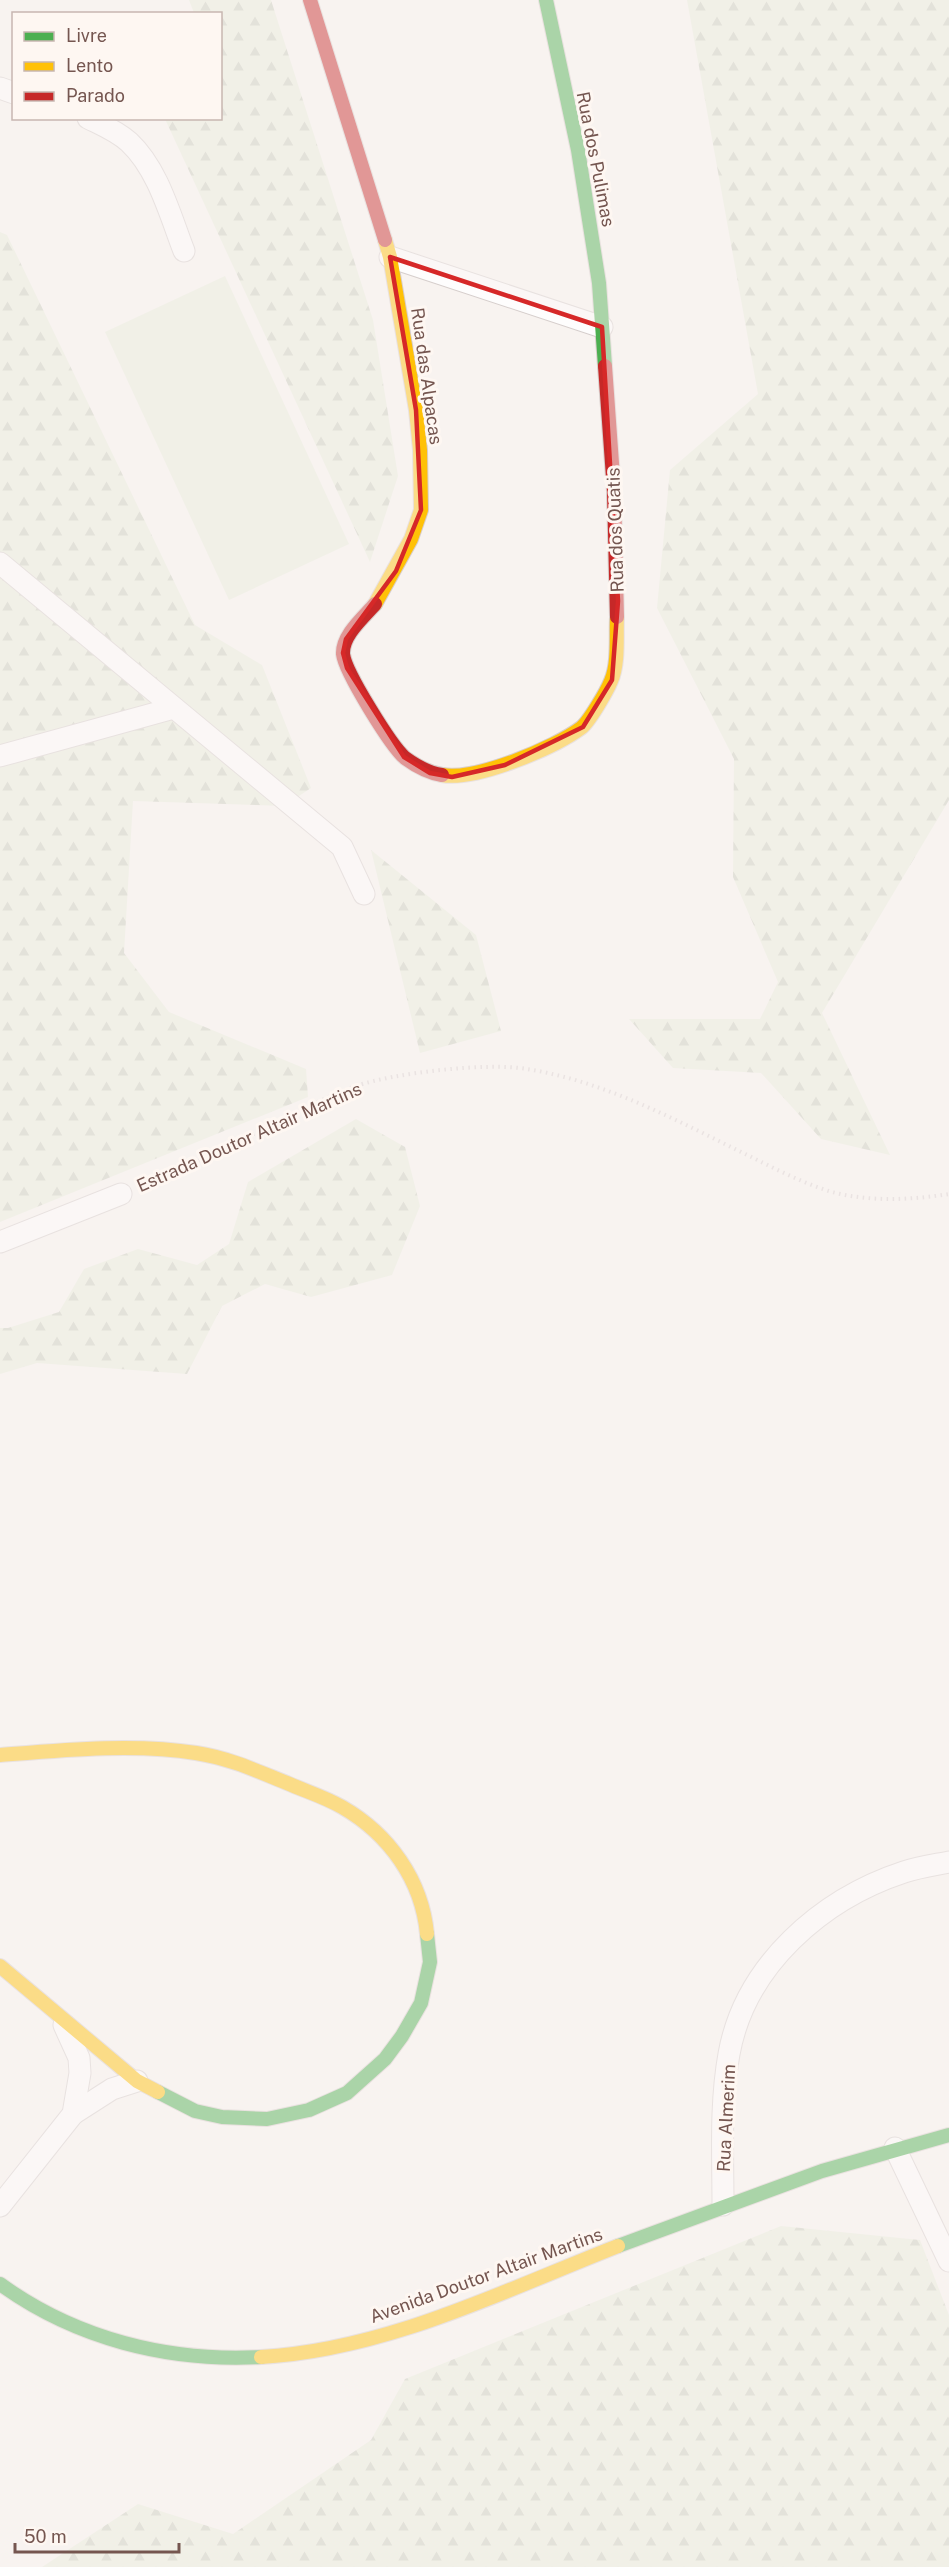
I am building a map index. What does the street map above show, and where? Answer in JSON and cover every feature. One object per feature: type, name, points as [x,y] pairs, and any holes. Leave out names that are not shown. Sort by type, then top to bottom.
[{"type":"street","name":"Rua das Alpacas","points":[[310,0],[390,257],[416,410],[422,510],[396,571],[381,596],[346,639],[343,653],[347,668],[387,736]]},
{"type":"street","name":"Rua dos Pulimas","points":[[546,0],[591,225],[602,327]]},
{"type":"street","points":[[92,120],[112,129],[130,143],[148,167],[184,251]]},
{"type":"street","points":[[390,257],[602,327]]},
{"type":"street","name":"Rua dos Quatis","points":[[387,736],[404,757],[430,773],[452,777],[475,773],[533,754],[583,727],[609,687],[615,663],[618,601],[614,480],[602,327]]},
{"type":"street","points":[[0,563],[342,848],[364,894]]},
{"type":"street","points":[[0,756],[174,708]]},
{"type":"street","name":"Estrada Doutor Altair Martins","points":[[0,1242],[121,1194]]},
{"type":"street","points":[[0,1755],[72,1749],[170,1750],[236,1762],[341,1806],[377,1831],[408,1871],[425,1913],[430,1962],[421,2003],[402,2036],[385,2058],[347,2093],[309,2110],[267,2119],[222,2118],[195,2111],[137,2081],[60,2019],[0,1966]]},
{"type":"street","name":"Rua Almerim","points":[[723,2205],[723,2098],[729,2052],[742,2009],[758,1980],[811,1921],[838,1903],[872,1884],[906,1871],[949,1862]]},
{"type":"street","points":[[60,2019],[75,2044],[79,2058],[80,2073],[73,2114]]},
{"type":"street","points":[[0,2206],[73,2114],[112,2089],[137,2081]]},
{"type":"street","name":"Avenida Doutor Altair Martins","points":[[0,2284],[64,2322],[117,2343],[179,2356],[233,2361],[283,2357],[337,2347],[414,2326],[723,2205],[895,2148],[949,2135]]},
{"type":"street","points":[[895,2148],[949,2261]]},
{"type":"path","name":"Estrada Doutor Altair Martins","points":[[121,1194],[205,1158],[358,1086],[413,1074],[466,1068],[525,1068],[583,1083],[646,1105],[776,1169],[832,1191],[866,1198],[919,1199],[949,1194]]},
{"type":"highlighted area","points":[[390,257],[602,327],[618,601],[612,680],[583,727],[505,765],[452,777],[430,773],[404,757],[347,668],[343,653],[346,639],[396,571],[421,510],[416,410]]},
{"type":"green space","points":[[189,0],[271,0],[373,320],[398,476],[370,562],[165,120],[222,120],[222,12],[194,12]]},
{"type":"green space","points":[[687,0],[949,0],[949,800],[822,1013],[890,1155],[821,1139],[761,1073],[673,1068],[629,1019],[760,1019],[778,982],[733,877],[734,759],[657,608],[670,470],[758,394]]},
{"type":"green space","points":[[0,232],[7,235],[195,625],[262,665],[311,788],[284,806],[133,801],[124,953],[169,1012],[306,1069],[308,1097],[0,1222]]},
{"type":"green space","points":[[225,276],[349,544],[229,600],[105,332]]},
{"type":"green space","points":[[371,850],[476,935],[501,1031],[420,1053]]},
{"type":"green space","points":[[356,1119],[405,1147],[420,1206],[392,1275],[311,1297],[265,1284],[222,1306],[187,1374],[37,1363],[0,1374],[0,1328],[8,1328],[59,1312],[84,1269],[138,1249],[197,1265],[229,1244],[248,1182]]},
{"type":"green space","points":[[781,2226],[920,2240],[949,2315],[949,2567],[42,2567],[138,2504],[233,2534],[371,2440],[405,2379]]},
{"type":"traffic: fast","points":[[546,0],[578,150],[599,283],[605,366]]},
{"type":"traffic: fast","points":[[158,2092],[195,2111],[222,2117],[267,2119],[309,2110],[347,2093],[385,2059],[402,2036],[421,2003],[430,1962],[427,1934]]},
{"type":"traffic: fast","points":[[618,2246],[822,2171],[949,2135]]},
{"type":"traffic: fast","points":[[0,2284],[60,2319],[91,2333],[124,2343],[158,2351],[192,2355],[226,2358],[261,2357]]},
{"type":"traffic: slow","points":[[375,604],[411,539],[421,510],[420,450],[416,410],[390,257],[385,240]]},
{"type":"traffic: slow","points":[[442,775],[457,776],[494,768],[553,745],[581,728],[598,706],[614,674],[617,617]]},
{"type":"traffic: slow","points":[[0,1755],[124,1748],[173,1750],[220,1758],[243,1765],[322,1797],[359,1818],[388,1845],[400,1860],[418,1895],[427,1934]]},
{"type":"traffic: slow","points":[[0,1966],[137,2081],[158,2092]]},
{"type":"traffic: slow","points":[[261,2357],[308,2352],[399,2331],[487,2299],[618,2246]]},
{"type":"traffic: jam","points":[[310,0],[385,240]]},
{"type":"traffic: jam","points":[[605,366],[614,491],[617,617]]},
{"type":"traffic: jam","points":[[375,604],[354,627],[346,640],[343,654],[346,663],[370,708],[398,751],[418,766],[442,775]]}]
